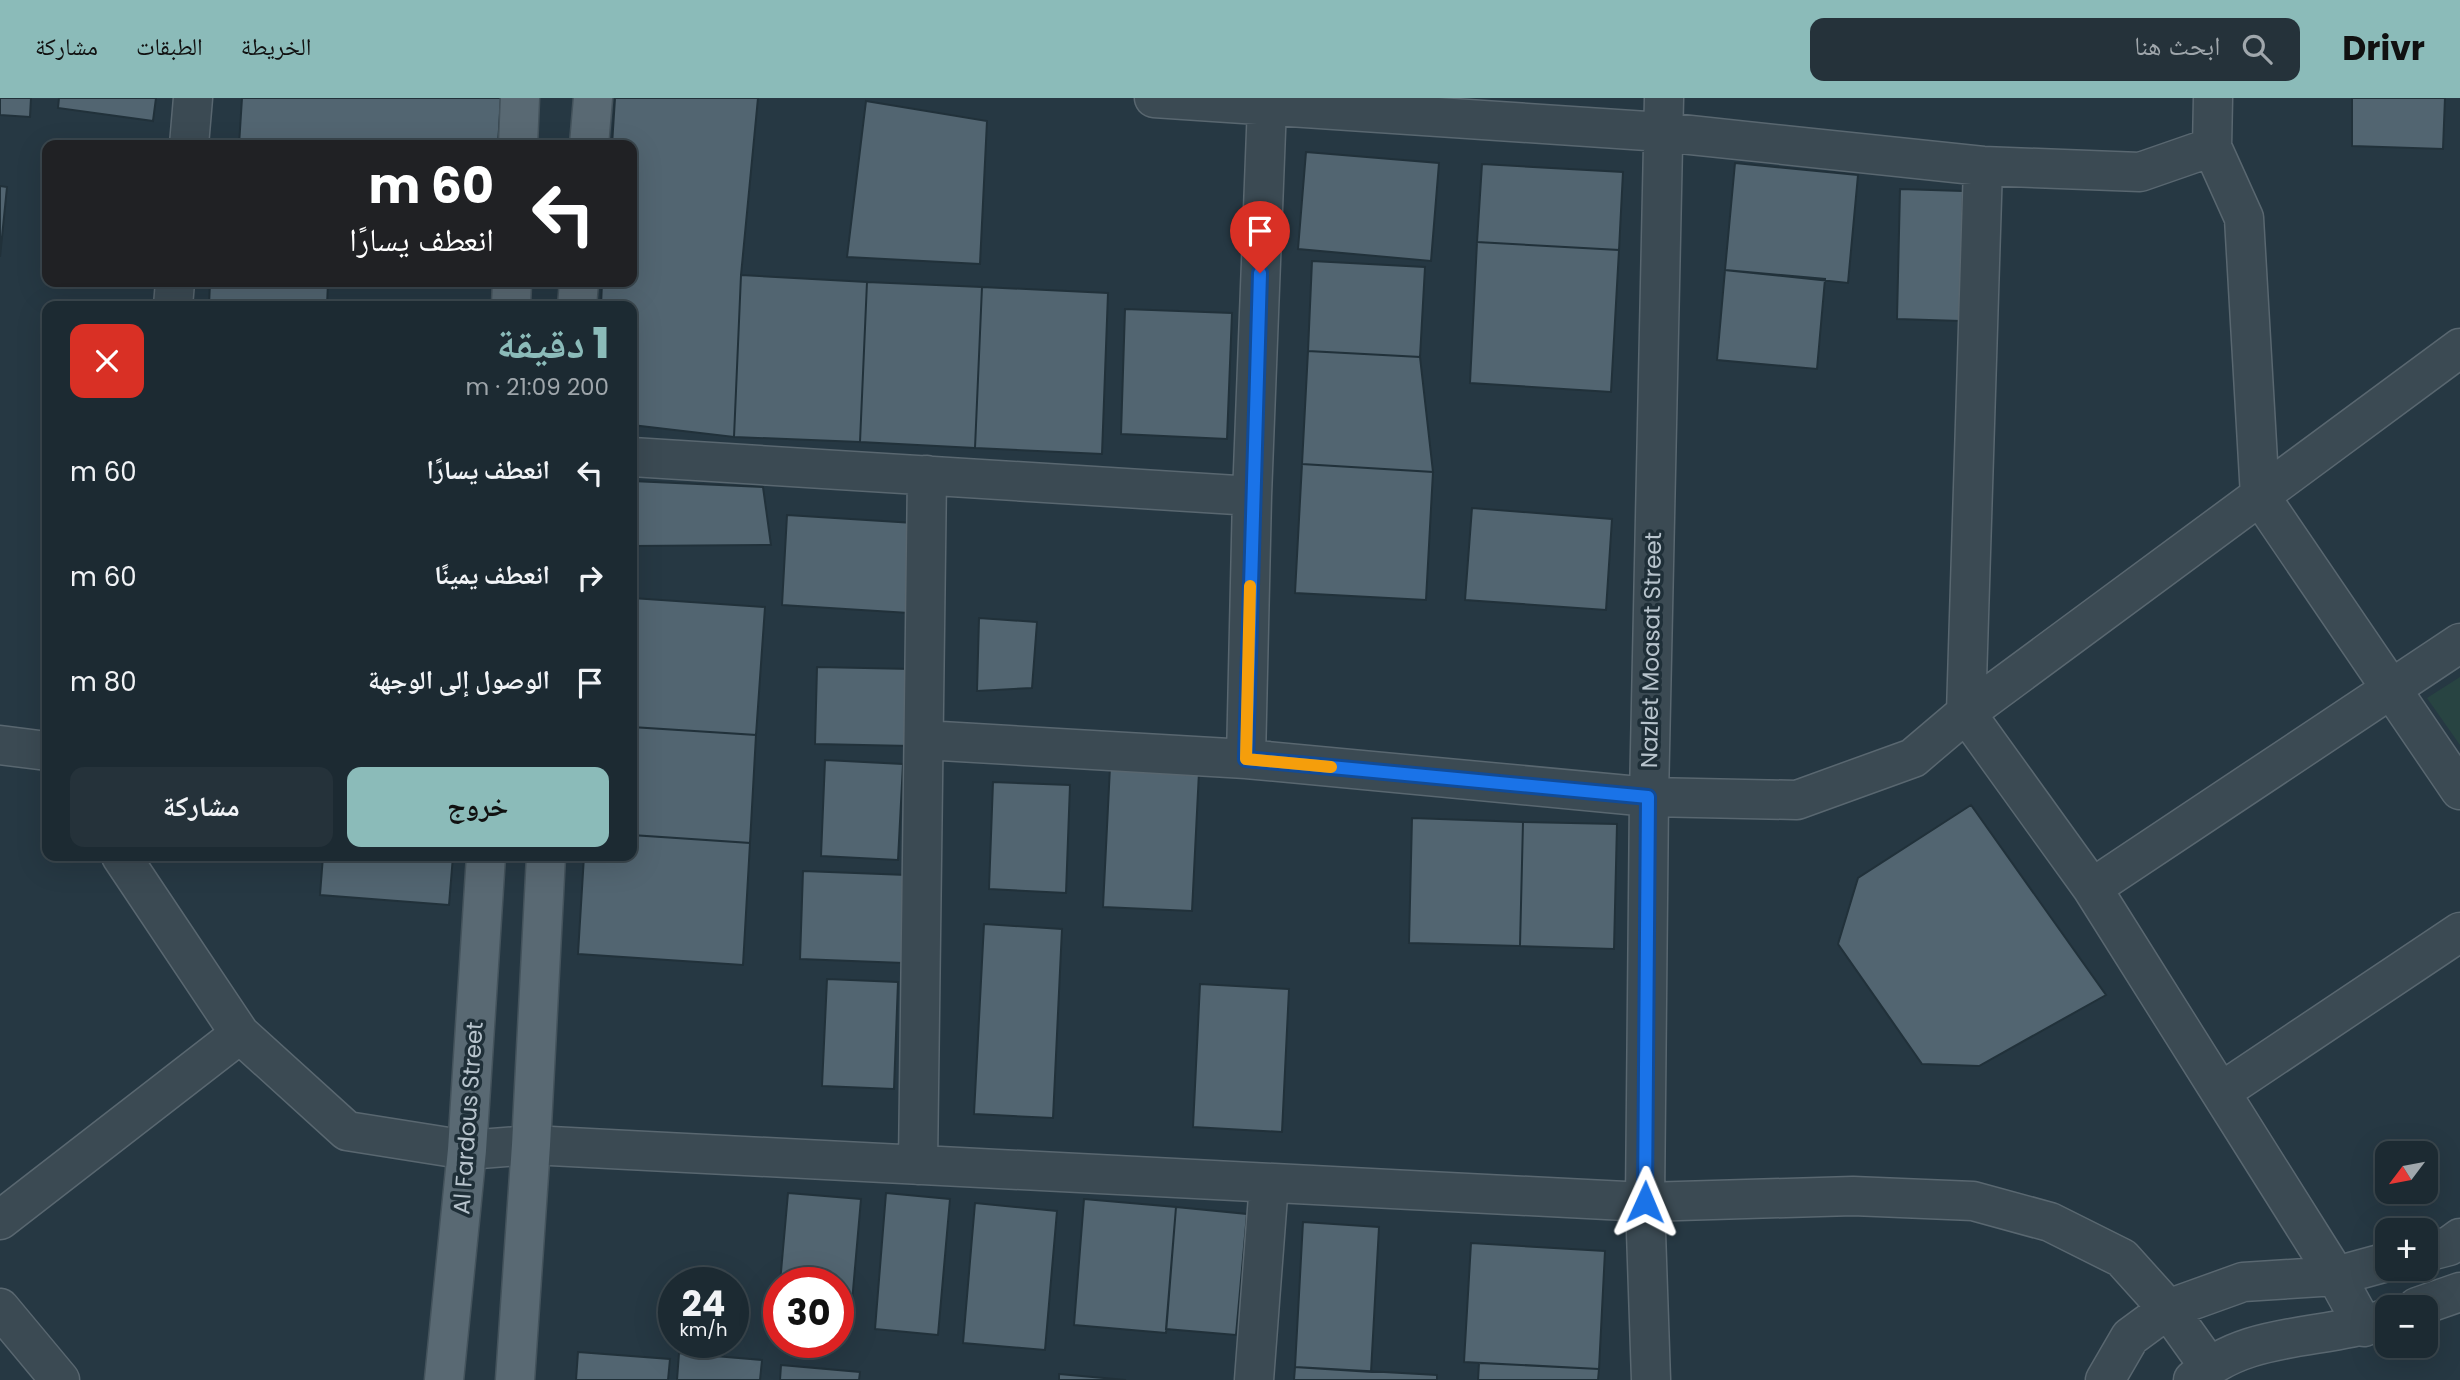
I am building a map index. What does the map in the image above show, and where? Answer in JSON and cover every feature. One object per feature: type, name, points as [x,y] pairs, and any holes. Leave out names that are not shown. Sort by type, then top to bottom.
[{"type":"main road","points":[[518,140],[520,98]]},
{"type":"main road","points":[[589,140],[593,98]]},
{"type":"main road","name":"Al Fardous Street","points":[[444,1380],[467,1150],[486,861]]},
{"type":"main road","points":[[515,1380],[546,861]]},
{"type":"street","points":[[189,140],[193,98]]},
{"type":"street","points":[[1154,98],[1267,105],[1663,115],[1983,166],[2140,172],[2212,147]]},
{"type":"street","points":[[2213,98],[2212,147],[2244,218],[2260,496],[2460,790]]},
{"type":"street","points":[[1246,759],[1252,496],[1267,105]]},
{"type":"street","name":"Nazlet Moasat Street","points":[[1651,1380],[1645,1202],[1648,797],[1663,115]]},
{"type":"street","points":[[124,861],[240,1034],[346,1131],[467,1150],[531,1145],[1645,1202],[1853,1196],[1973,1201],[2050,1222],[2122,1258],[2168,1309],[2201,1373],[2267,1342],[2375,1322],[2336,1276],[2092,888],[1966,713],[1983,166]]},
{"type":"street","points":[[923,740],[1246,759],[1648,797],[1797,800],[1913,758],[1966,713],[2460,348]]},
{"type":"street","points":[[637,457],[1252,496]]},
{"type":"street","points":[[918,1165],[927,475]]},
{"type":"street","points":[[2092,888],[2460,643]]},
{"type":"street","points":[[0,745],[42,750]]},
{"type":"street","points":[[2221,1092],[2460,932]]},
{"type":"street","points":[[0,1220],[240,1034]]},
{"type":"street","points":[[1254,1380],[1269,1183]]},
{"type":"street","points":[[2105,1380],[2130,1338],[2168,1309],[2243,1282],[2336,1276],[2375,1265]]},
{"type":"street","points":[[2438,1300],[2460,1292]]},
{"type":"street","points":[[0,1308],[61,1380]]},
{"type":"green space","points":[[2460,677],[2460,745],[2427,698]]},
{"type":"building","points":[[0,98],[31,98],[30,117],[0,115]]},
{"type":"building","points":[[59,98],[156,98],[153,121],[58,108]]},
{"type":"building","points":[[242,98],[501,98],[498,140],[239,140]]},
{"type":"building","points":[[615,98],[758,98],[741,275],[734,437],[637,426],[637,301],[601,301],[602,287],[637,287],[637,140],[612,140]]},
{"type":"building","points":[[2352,98],[2445,98],[2443,149],[2352,146]]},
{"type":"building","points":[[866,101],[987,121],[980,264],[847,257]]},
{"type":"building","points":[[1306,152],[1439,163],[1431,261],[1298,249]]},
{"type":"building","points":[[1735,163],[1858,175],[1848,283],[1725,270]]},
{"type":"building","points":[[1482,164],[1623,172],[1619,250],[1477,242]]},
{"type":"building","points":[[0,186],[7,187],[0,257]]},
{"type":"building","points":[[1900,189],[1963,191],[1961,321],[1897,319]]},
{"type":"building","points":[[1477,242],[1619,250],[1611,392],[1470,383]]},
{"type":"building","points":[[1312,261],[1425,267],[1420,357],[1308,351]]},
{"type":"building","points":[[1725,270],[1825,279],[1817,369],[1717,360]]},
{"type":"building","points":[[741,275],[867,282],[860,442],[734,437]]},
{"type":"building","points":[[867,282],[982,287],[975,448],[860,442]]},
{"type":"building","points":[[210,287],[328,287],[327,301],[209,301]]},
{"type":"building","points":[[982,287],[1108,293],[1102,454],[975,448]]},
{"type":"building","points":[[1125,309],[1232,313],[1227,439],[1121,434]]},
{"type":"building","points":[[1308,351],[1420,357],[1433,472],[1302,464]]},
{"type":"building","points":[[1302,464],[1433,472],[1426,600],[1295,593]]},
{"type":"building","points":[[637,481],[763,487],[771,545],[637,546]]},
{"type":"building","points":[[1472,508],[1612,519],[1606,610],[1465,600]]},
{"type":"building","points":[[787,515],[914,523],[909,613],[782,605]]},
{"type":"building","points":[[637,598],[765,607],[756,735],[637,727]]},
{"type":"building","points":[[979,618],[1037,622],[1032,688],[977,691]]},
{"type":"building","points":[[817,667],[912,669],[911,746],[815,744]]},
{"type":"building","points":[[637,727],[756,735],[750,843],[637,835]]},
{"type":"building","points":[[825,760],[903,764],[898,860],[821,856]]},
{"type":"building","points":[[1110,767],[1199,772],[1192,911],[1103,907]]},
{"type":"building","points":[[993,782],[1070,785],[1066,893],[989,889]]},
{"type":"building","points":[[1971,805],[2106,995],[1979,1066],[1922,1064],[1838,944],[1858,878]]},
{"type":"building","points":[[1412,818],[1523,822],[1520,946],[1409,943]]},
{"type":"building","points":[[1523,822],[1617,824],[1614,949],[1520,946]]},
{"type":"building","points":[[637,835],[750,843],[743,965],[578,954],[584,861],[637,861]]},
{"type":"building","points":[[323,861],[453,861],[449,905],[320,895]]},
{"type":"building","points":[[803,871],[907,875],[904,963],[800,959]]},
{"type":"building","points":[[984,924],[1062,929],[1053,1118],[974,1114]]},
{"type":"building","points":[[827,979],[898,982],[894,1089],[822,1086]]},
{"type":"building","points":[[1200,984],[1289,989],[1282,1132],[1193,1127]]},
{"type":"building","points":[[788,1193],[861,1199],[854,1279],[854,1267],[781,1267]]},
{"type":"building","points":[[886,1193],[950,1199],[938,1335],[875,1329]]},
{"type":"building","points":[[1084,1199],[1176,1207],[1166,1333],[1074,1325]]},
{"type":"building","points":[[975,1203],[1057,1211],[1045,1350],[963,1343]]},
{"type":"building","points":[[1176,1207],[1247,1214],[1236,1335],[1166,1329]]},
{"type":"building","points":[[1303,1222],[1379,1227],[1371,1372],[1295,1367]]},
{"type":"building","points":[[1471,1243],[1605,1251],[1599,1369],[1464,1362]]},
{"type":"building","points":[[578,1352],[670,1359],[668,1380],[576,1380]]},
{"type":"building","points":[[679,1358],[762,1360],[760,1380],[677,1380]]},
{"type":"building","points":[[1479,1363],[1599,1369],[1598,1380],[1478,1380]]},
{"type":"building","points":[[781,1365],[860,1372],[859,1380],[780,1380]]},
{"type":"building","points":[[1295,1367],[1437,1375],[1437,1380],[1294,1380]]},
{"type":"building","points":[[1059,1374],[1126,1380],[1059,1380]]},
{"type":"slow traffic","points":[[1250,586],[1246,759],[1331,767]]},
{"type":"route","points":[[1260,273],[1246,759],[1648,797],[1645,1202]]}]
